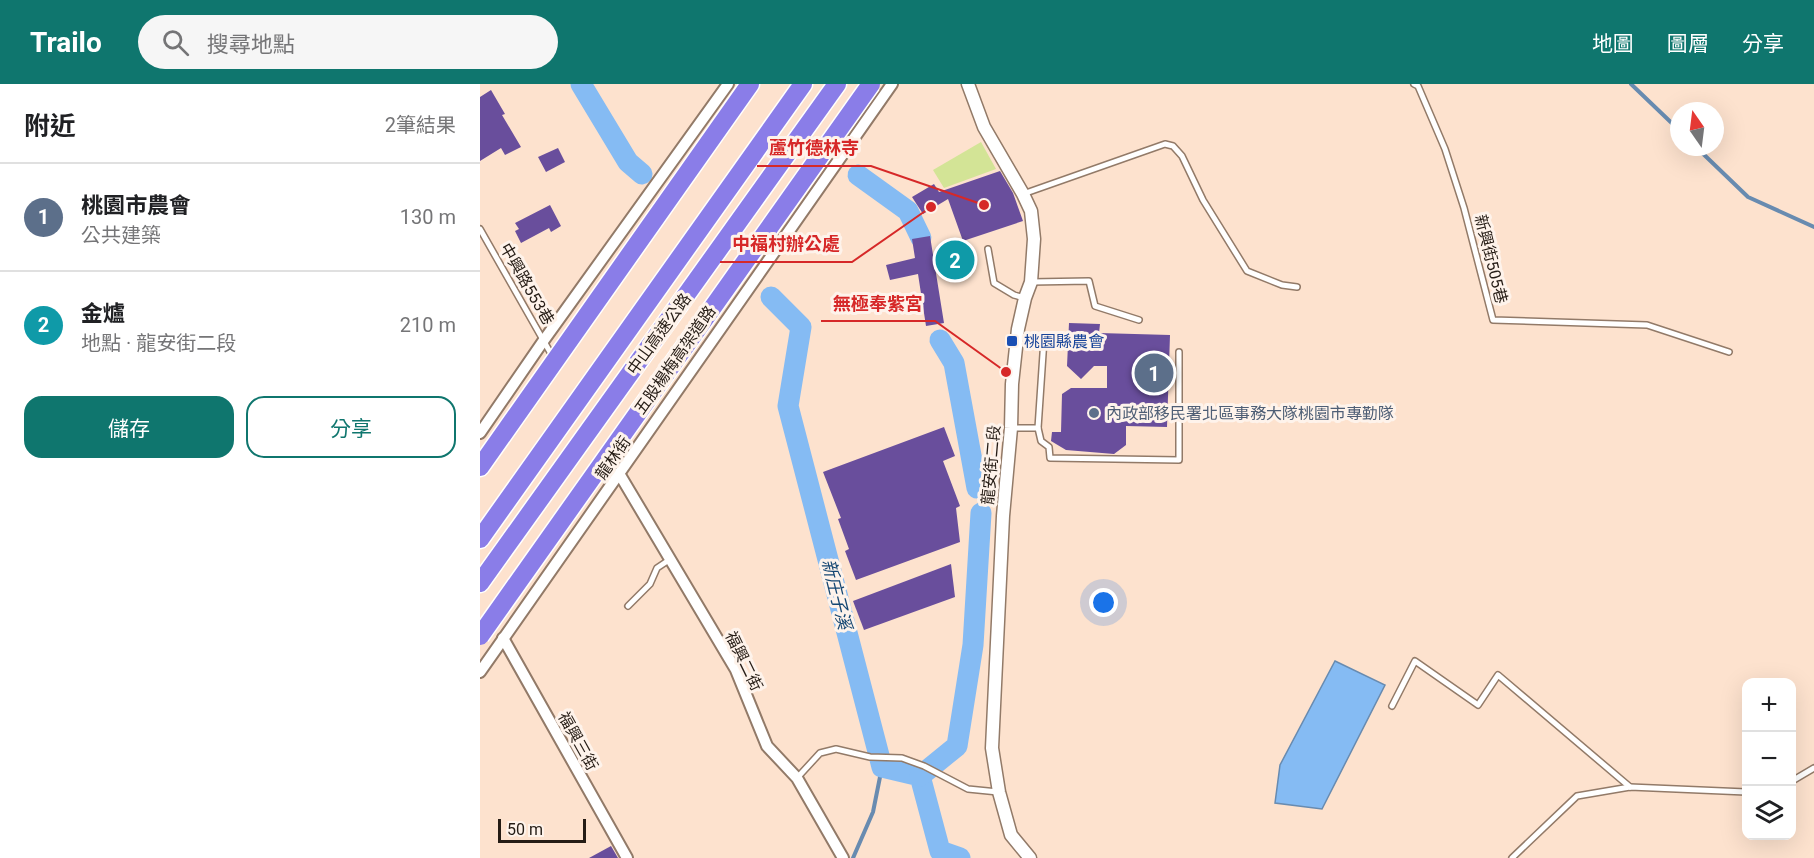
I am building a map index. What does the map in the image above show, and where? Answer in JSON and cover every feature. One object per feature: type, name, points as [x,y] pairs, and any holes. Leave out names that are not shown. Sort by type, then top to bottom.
[{"type":"highway","points":[[480,467],[750,84]]},
{"type":"highway","name":"中山高速公路","points":[[480,538],[803,84]]},
{"type":"highway","name":"中山高速公路","points":[[480,583],[837,84]]},
{"type":"highway","name":"五股楊梅高架道路","points":[[480,636],[872,84]]},
{"type":"street","points":[[480,433],[728,84]]},
{"type":"street","name":"龍林街","points":[[480,672],[892,84]]},
{"type":"street","name":"龍安街二段","points":[[968,84],[984,127],[1031,211],[1034,239],[1031,282],[1018,329],[1013,373],[1011,428],[1003,516],[992,748],[999,792],[1011,835],[1030,858]]},
{"type":"street","name":"福興二街","points":[[620,475],[736,670],[767,746],[797,778],[843,858]]},
{"type":"street","name":"福興三街","points":[[503,638],[627,858]]},
{"type":"lane","name":"新興街505巷","points":[[1414,84],[1418,86],[1445,149],[1464,208],[1493,320],[1647,325],[1728,352]]},
{"type":"lane","points":[[1023,194],[1165,144],[1173,146],[1182,156],[1203,200],[1247,271],[1282,285],[1297,287]]},
{"type":"lane","name":"中興路553巷","points":[[480,228],[550,352]]},
{"type":"lane","points":[[988,249],[994,283],[1014,296],[1025,298]]},
{"type":"lane","points":[[1031,282],[1089,280],[1095,306],[1139,320]]},
{"type":"lane","points":[[1044,339],[1038,428],[1041,441],[1049,447],[1050,458],[1179,460],[1179,352]]},
{"type":"lane","points":[[1011,428],[1038,428]]},
{"type":"lane","points":[[628,606],[650,584],[657,568],[669,560]]},
{"type":"lane","points":[[1392,706],[1415,661],[1478,705],[1498,675],[1630,787]]},
{"type":"lane","points":[[797,778],[820,753],[836,750],[870,757],[902,758],[924,766],[968,789],[999,792]]},
{"type":"lane","points":[[1796,778],[1814,768]]},
{"type":"lane","points":[[1512,858],[1577,796],[1630,787],[1742,792]]},
{"type":"green space","points":[[981,142],[996,169],[944,188],[933,170]]},
{"type":"water","points":[[1335,661],[1385,685],[1322,809],[1275,803],[1280,765]]},
{"type":"building","points":[[491,90],[505,114],[502,115],[521,147],[505,155],[501,148],[480,161],[480,97]]},
{"type":"building","points":[[558,148],[565,162],[546,172],[538,157]]},
{"type":"building","points":[[1000,171],[1013,193],[1023,221],[963,241],[948,199],[923,214],[912,197],[934,184],[939,192]]},
{"type":"building","points":[[550,205],[561,226],[551,232],[549,228],[521,243],[515,231],[519,229],[515,223]]},
{"type":"building","points":[[930,236],[944,323],[926,326],[918,274],[890,280],[886,265],[915,258],[912,239]]},
{"type":"building","points":[[1069,323],[1100,324],[1099,333],[1170,335],[1167,427],[1126,426],[1126,445],[1114,454],[1066,450],[1051,441],[1052,432],[1061,432],[1062,394],[1071,388],[1107,388],[1107,366],[1094,366],[1081,379],[1067,366]]},
{"type":"building","points":[[944,427],[955,456],[943,461],[960,506],[956,508],[960,542],[856,580],[845,551],[849,549],[838,519],[841,518],[823,472]]},
{"type":"building","points":[[951,564],[955,597],[864,630],[853,601]]},
{"type":"building","points":[[611,846],[618,858],[589,858]]},
{"type":"waterway","name":"新庄子溪","points":[[581,84],[628,162],[642,174]]},
{"type":"waterway","points":[[1631,84],[1670,121]]},
{"type":"waterway","points":[[1705,156],[1748,197],[1814,227]]},
{"type":"waterway","points":[[858,175],[908,211],[921,238]]},
{"type":"waterway","name":"新庄子溪","points":[[771,297],[801,327],[788,406],[882,767],[920,776],[940,851],[960,858]]},
{"type":"waterway","points":[[940,340],[954,363],[977,488]]},
{"type":"waterway","points":[[920,776],[957,746],[973,645],[981,513]]},
{"type":"waterway","points":[[853,858],[873,812],[882,767]]},
{"type":"place","name":"蘆竹德林寺","points":[[984,205]]},
{"type":"place","name":"中福村辦公處","points":[[931,207]]},
{"type":"place","name":"金爐","points":[[955,260]]},
{"type":"place","name":"桃園縣農會","points":[[1012,341]]},
{"type":"place","name":"無極奉紫宮","points":[[1006,372]]},
{"type":"place","name":"桃園市農會","points":[[1154,373]]},
{"type":"place","name":"內政部移民署北區事務大隊桃園市專勤隊","points":[[1094,413]]}]
